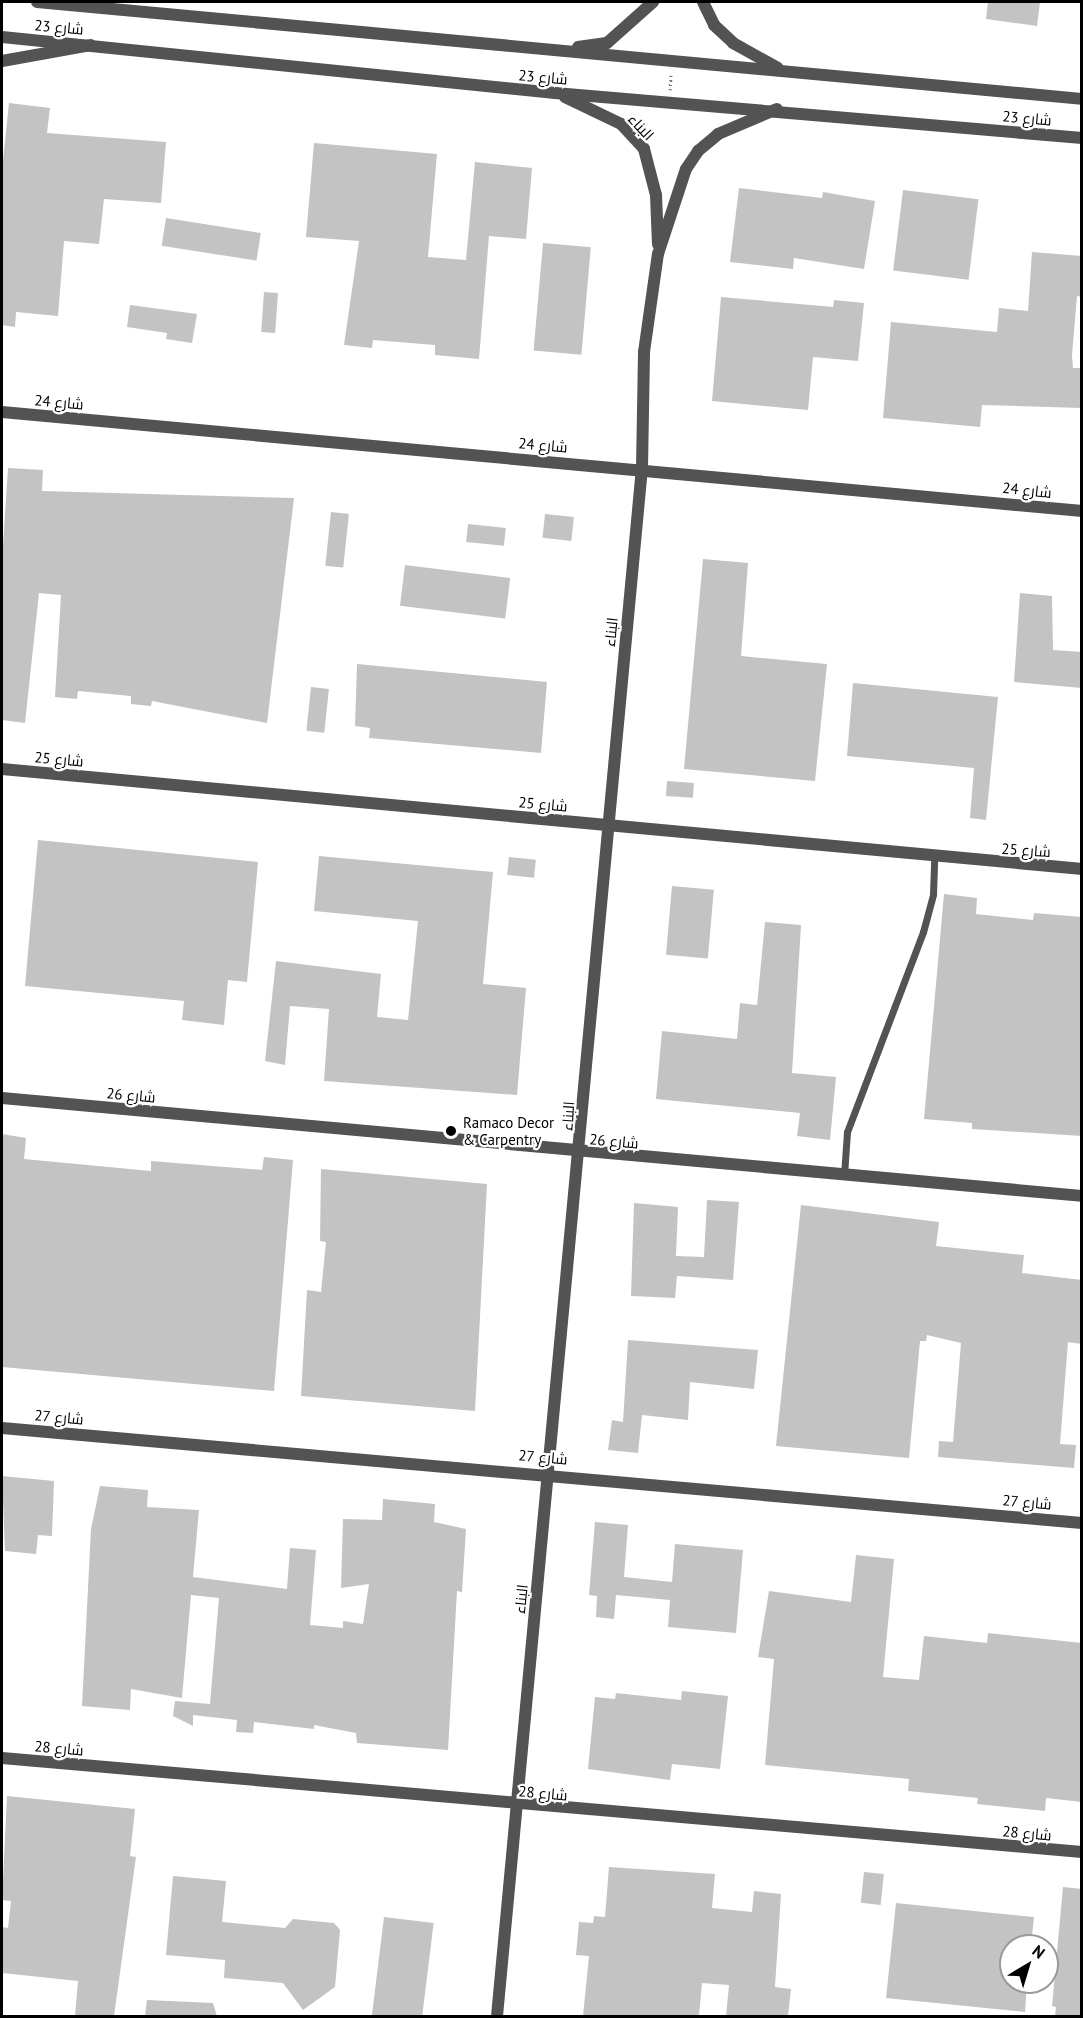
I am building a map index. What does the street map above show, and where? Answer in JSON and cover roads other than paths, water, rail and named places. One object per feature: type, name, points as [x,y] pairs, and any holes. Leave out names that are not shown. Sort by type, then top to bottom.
[{"type":"street","name":"شارع 23","points":[[37,2],[70,3],[672,62],[782,70],[1082,99]]},
{"type":"street","points":[[559,50],[607,43],[653,2]]},
{"type":"street","points":[[704,2],[714,25],[733,43],[782,70]]},
{"type":"street","name":"شارع 23","points":[[2,37],[555,93],[777,109],[1082,138]]},
{"type":"street","points":[[2,61],[91,45]]},
{"type":"street","name":"البناء","points":[[497,2016],[581,1153],[606,825],[642,468],[644,352],[658,254],[656,195],[644,149],[621,124],[555,93]]},
{"type":"street","name":"البناء","points":[[658,254],[686,169],[698,152],[718,134],[777,109]]},
{"type":"street","name":"شارع 24","points":[[2,412],[642,468],[1082,511]]},
{"type":"street","name":"شارع 25","points":[[2,769],[934,858],[1082,869]]},
{"type":"street","name":"شارع 26","points":[[2,1098],[581,1153],[1082,1196]]},
{"type":"street","name":"شارع 27","points":[[2,1428],[549,1472],[1082,1523]]},
{"type":"street","name":"شارع 28","points":[[2,1758],[516,1806],[1082,1852]]},
{"type":"lane","points":[[844,1175],[848,1132],[926,922],[933,894],[934,858]]},
{"type":"place","name":"Ramaco Decor & Carpentry","points":[[451,1131]]}]
